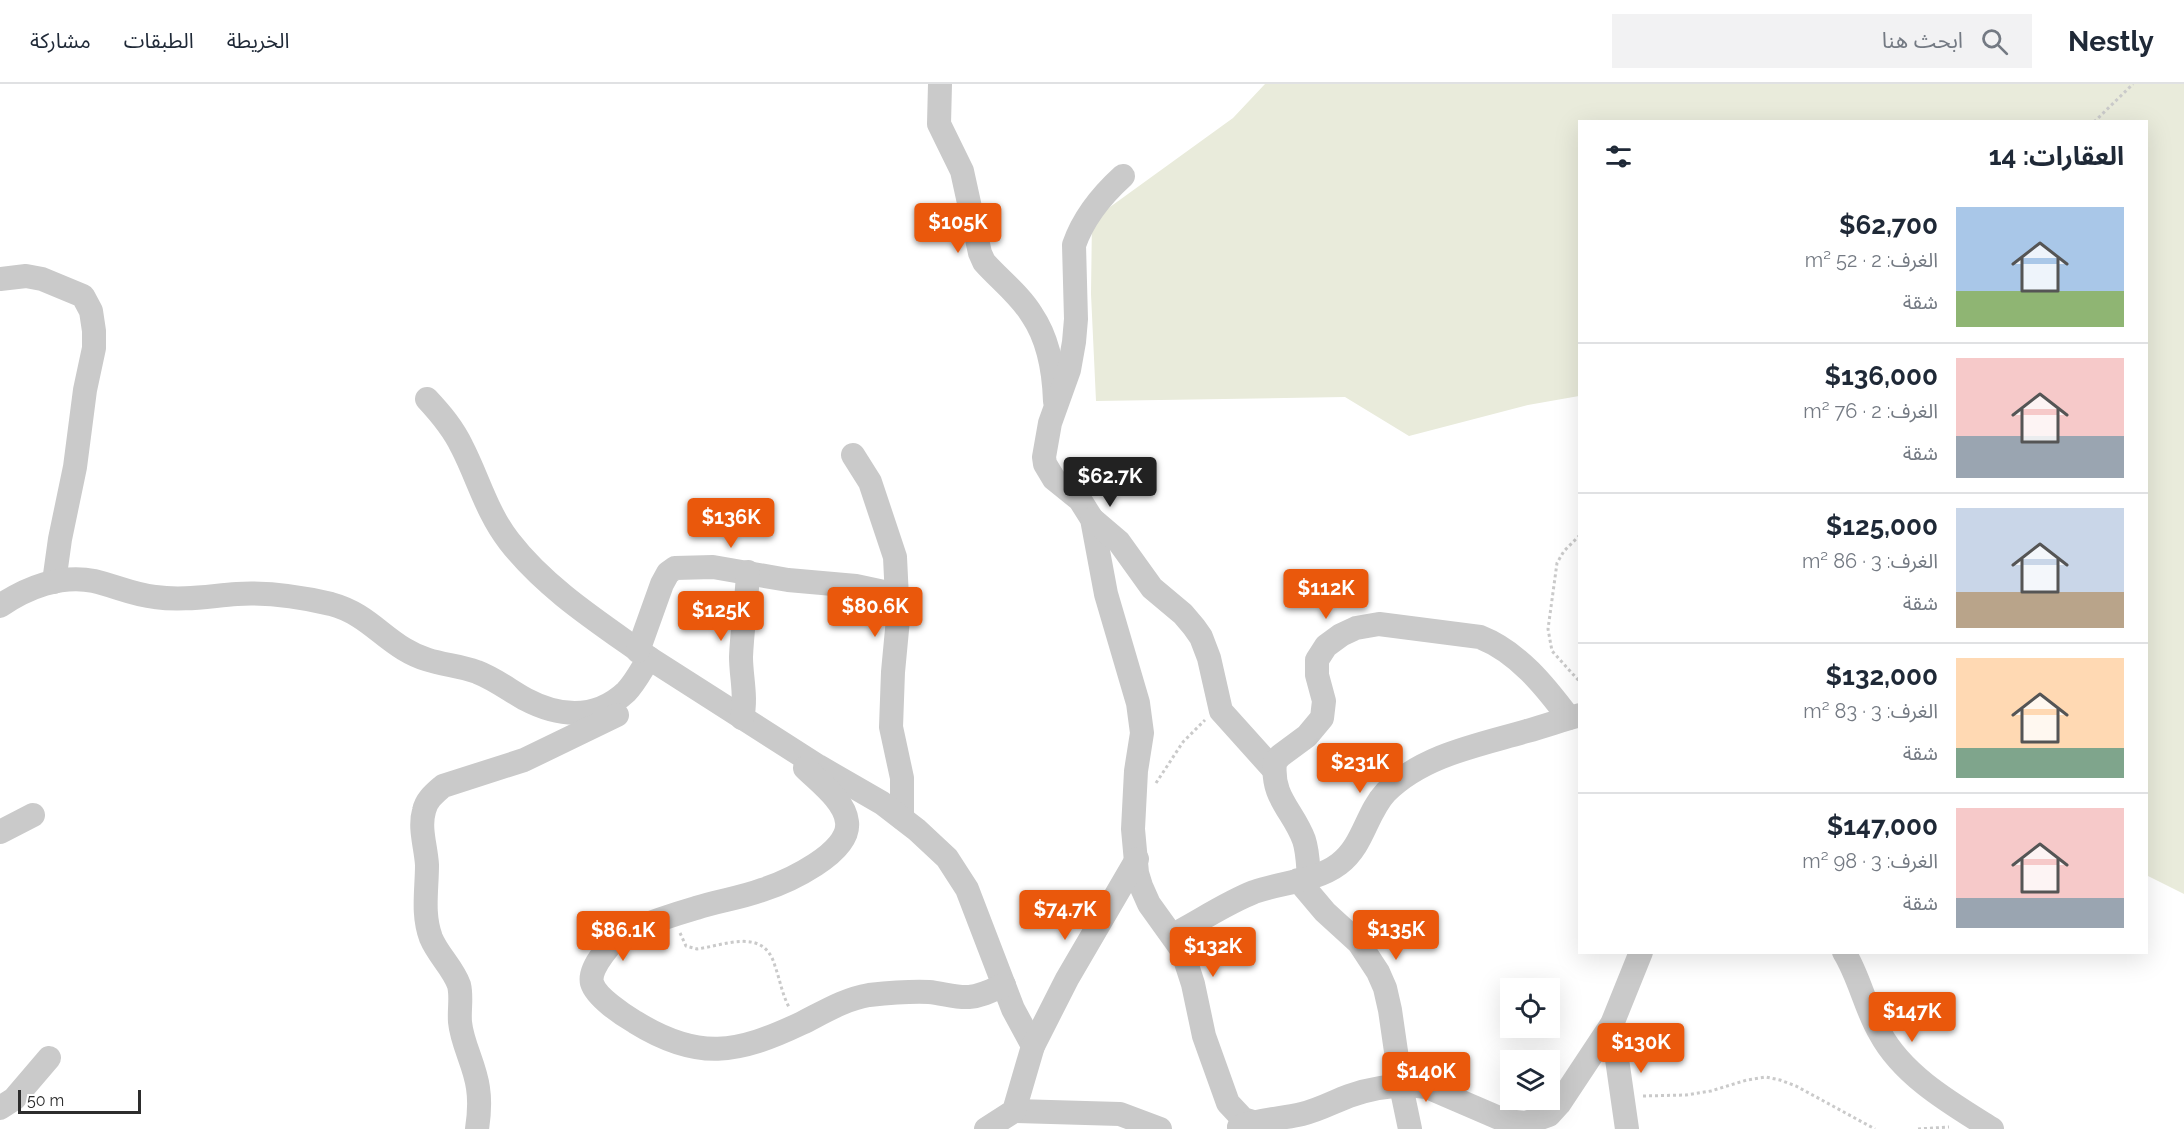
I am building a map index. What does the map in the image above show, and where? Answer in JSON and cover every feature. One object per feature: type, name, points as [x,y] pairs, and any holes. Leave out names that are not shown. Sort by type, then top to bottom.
[{"type":"street","points":[[940,84],[939,124],[962,171],[980,253],[984,262],[1032,314],[1042,332],[1051,366],[1056,406]]},
{"type":"street","points":[[1123,176],[1099,201],[1074,245],[1076,308],[1074,342],[1069,370],[1046,437],[1045,465],[1059,484],[1080,500],[1092,519],[1119,542],[1152,588],[1183,614],[1194,627],[1205,645],[1220,707],[1274,770]]},
{"type":"street","points":[[0,279],[26,276],[42,279],[83,296],[91,311],[94,348],[54,582]]},
{"type":"street","points":[[428,399],[451,426],[489,509],[508,540],[537,573],[642,661],[742,718],[882,803],[947,858],[967,889],[1013,1009],[1033,1046]]},
{"type":"street","points":[[853,455],[870,483],[895,557],[898,595],[891,727],[902,778],[902,819]]},
{"type":"street","points":[[1092,519],[1103,584],[1141,718],[1142,733],[1136,771],[1133,829],[1137,873],[1149,904],[1173,935],[1187,964],[1204,1036],[1228,1103],[1243,1119],[1239,1127]]},
{"type":"street","points":[[477,1129],[478,1087],[460,1022],[461,997],[458,984],[434,944],[427,918],[425,900],[427,864],[422,825],[424,808],[435,793],[443,786],[524,760],[609,720],[623,711],[637,690],[662,584],[668,573],[675,568],[713,567],[788,580],[856,586],[898,595]]},
{"type":"street","points":[[742,718],[745,706],[742,638],[748,572]]},
{"type":"street","points":[[0,606],[31,588],[70,580],[92,581],[134,593],[178,600],[238,594],[303,598],[352,611],[369,621],[403,649],[427,661],[476,672],[506,685],[524,698],[547,709],[572,714],[591,712],[608,705],[626,692],[642,661]]},
{"type":"street","points":[[1173,935],[1251,893],[1304,879],[1317,877],[1339,864],[1353,852],[1385,793],[1411,772],[1459,752],[1574,717],[1523,664],[1495,643],[1480,637],[1387,625],[1356,628],[1326,646],[1319,656],[1317,675],[1324,700],[1322,718],[1307,736],[1275,762],[1276,789],[1304,841],[1304,879],[1325,912],[1359,942],[1385,988],[1410,1129]]},
{"type":"street","points":[[774,738],[806,768],[842,809],[848,826],[840,843],[830,854],[785,882],[674,916],[617,937],[603,955],[592,977],[592,982],[609,1004],[667,1040],[683,1046],[711,1050],[740,1046],[799,1024],[840,1004],[870,995],[923,992],[969,997],[1004,986]]},
{"type":"street","points":[[0,832],[33,815]]},
{"type":"street","points":[[1014,1111],[1033,1046],[1067,979],[1137,859]]},
{"type":"street","points":[[1239,1127],[1299,1115],[1350,1096],[1401,1086],[1427,1087],[1516,1124],[1534,1122],[1549,1115],[1559,1104],[1612,1024],[1640,954]]},
{"type":"street","points":[[1845,954],[1879,1032],[1889,1049],[1934,1090],[1992,1129]]},
{"type":"street","points":[[1612,1024],[1627,1129]]},
{"type":"street","points":[[0,1107],[14,1099],[49,1058]]},
{"type":"street","points":[[986,1129],[1014,1111],[1119,1114],[1160,1129]]},
{"type":"path","points":[[2096,120],[2133,84]]},
{"type":"path","points":[[1578,537],[1564,551],[1557,563],[1548,629],[1552,651],[1578,680]]},
{"type":"path","points":[[1151,790],[1183,742],[1198,725],[1220,707]]},
{"type":"path","points":[[674,916],[684,942],[691,948],[738,942],[749,942],[765,947],[771,954],[786,1001],[799,1024]]},
{"type":"path","points":[[1622,1095],[1647,1097],[1686,1095],[1766,1077],[1796,1086],[1875,1129]]},
{"type":"green space","points":[[1265,84],[2184,84],[2184,894],[2148,876],[2148,120],[1578,120],[1578,396],[1528,405],[1409,436],[1345,397],[1096,401],[1091,294],[1092,220],[1233,118]]}]
